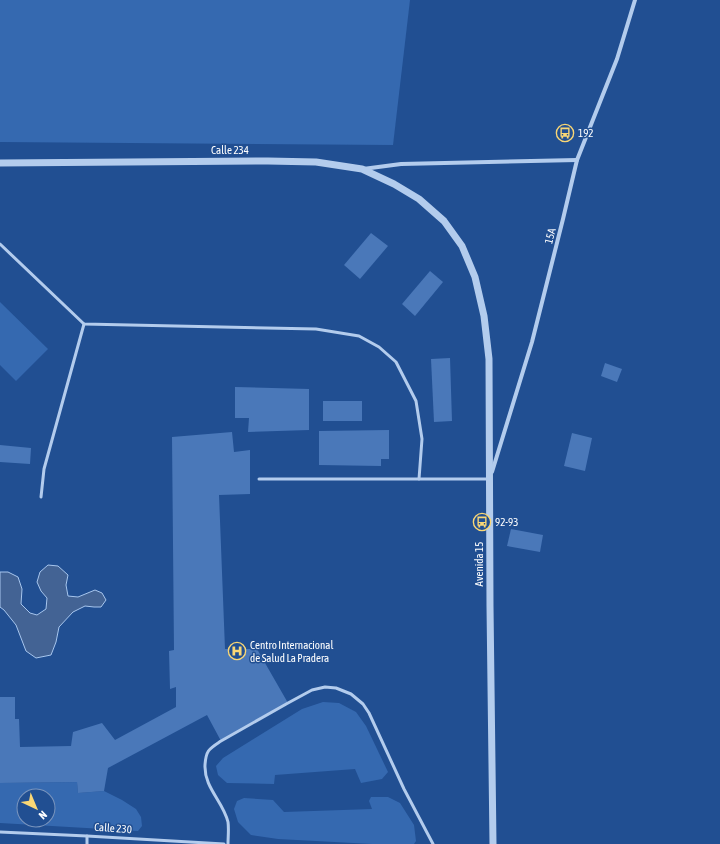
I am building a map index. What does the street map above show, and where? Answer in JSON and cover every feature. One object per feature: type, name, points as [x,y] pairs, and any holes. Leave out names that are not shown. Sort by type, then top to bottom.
[{"type":"street","name":"15A","points":[[489,479],[532,342],[577,160],[618,59],[635,0]]},
{"type":"street","points":[[362,169],[401,164],[577,160]]},
{"type":"street","name":"Calle 234","points":[[0,163],[316,162],[362,169],[394,184],[419,199],[444,222]]},
{"type":"street","name":"Avenida 15","points":[[444,222],[462,246],[475,277],[484,316],[489,359],[493,844]]},
{"type":"lane","points":[[0,244],[84,324],[316,329],[359,336],[379,347],[396,362],[416,401],[422,439],[419,479]]},
{"type":"lane","points":[[41,497],[44,469],[84,324]]},
{"type":"lane","points":[[259,479],[489,479]]},
{"type":"lane","points":[[228,844],[228,823],[225,814],[207,782],[205,770],[206,755],[211,747],[221,741],[312,690],[325,687],[336,688],[351,694],[369,713],[404,789],[433,844]]},
{"type":"lane","name":"Calle 230","points":[[0,832],[224,844]]},
{"type":"lane","points":[[87,836],[87,844]]},
{"type":"shaded area","points":[[0,0],[410,0],[393,145],[0,142]]},
{"type":"shaded area","points":[[0,302],[48,349],[16,381],[0,365]]},
{"type":"shaded area","points":[[48,565],[58,566],[68,575],[66,585],[68,596],[78,597],[95,590],[102,593],[106,600],[101,607],[85,606],[73,612],[59,627],[56,642],[51,655],[36,658],[26,651],[16,625],[0,607],[0,572],[8,572],[18,577],[22,589],[21,604],[30,613],[37,615],[46,609],[47,598],[41,591],[37,582],[40,572]]},
{"type":"shaded area","points":[[323,702],[339,703],[356,712],[366,726],[388,772],[382,779],[361,783],[355,769],[275,775],[274,784],[227,783],[218,775],[216,766],[223,758],[302,709]]},
{"type":"shaded area","points":[[77,782],[78,793],[104,791],[136,809],[141,817],[142,826],[138,831],[56,826],[56,788],[16,788],[16,824],[0,823],[0,783]]},
{"type":"shaded area","points":[[371,797],[388,797],[400,803],[414,825],[416,841],[414,844],[372,844],[278,839],[251,835],[238,822],[234,809],[237,801],[244,798],[273,800],[284,812],[372,809],[369,801]]},
{"type":"building","points":[[371,233],[388,246],[360,279],[344,265]]},
{"type":"building","points":[[430,271],[443,282],[415,316],[402,304]]},
{"type":"building","points":[[450,358],[452,421],[434,422],[431,359]]},
{"type":"building","points":[[605,363],[622,369],[617,382],[601,376]]},
{"type":"building","points":[[235,387],[309,389],[309,430],[248,432],[249,418],[235,418]]},
{"type":"building","points":[[323,401],[362,401],[362,421],[323,421]]},
{"type":"building","points":[[389,430],[389,459],[381,459],[381,466],[319,465],[319,431]]},
{"type":"building","points":[[232,432],[234,452],[250,450],[250,494],[219,495],[225,649],[257,649],[288,703],[221,741],[207,715],[108,768],[104,791],[78,793],[77,782],[0,783],[0,697],[15,697],[15,719],[19,719],[20,747],[71,746],[73,732],[102,723],[115,740],[176,707],[176,687],[170,689],[169,651],[174,650],[172,437]]},
{"type":"building","points":[[572,433],[592,438],[585,471],[564,466]]},
{"type":"building","points":[[0,445],[31,448],[30,464],[0,462]]},
{"type":"building","points":[[511,529],[543,535],[540,552],[507,546]]},
{"type":"place","name":"192","points":[[565,133]]},
{"type":"place","name":"92-93","points":[[482,522]]},
{"type":"place","name":"Centro Internacional de Salud La Pradera","points":[[237,651]]}]
